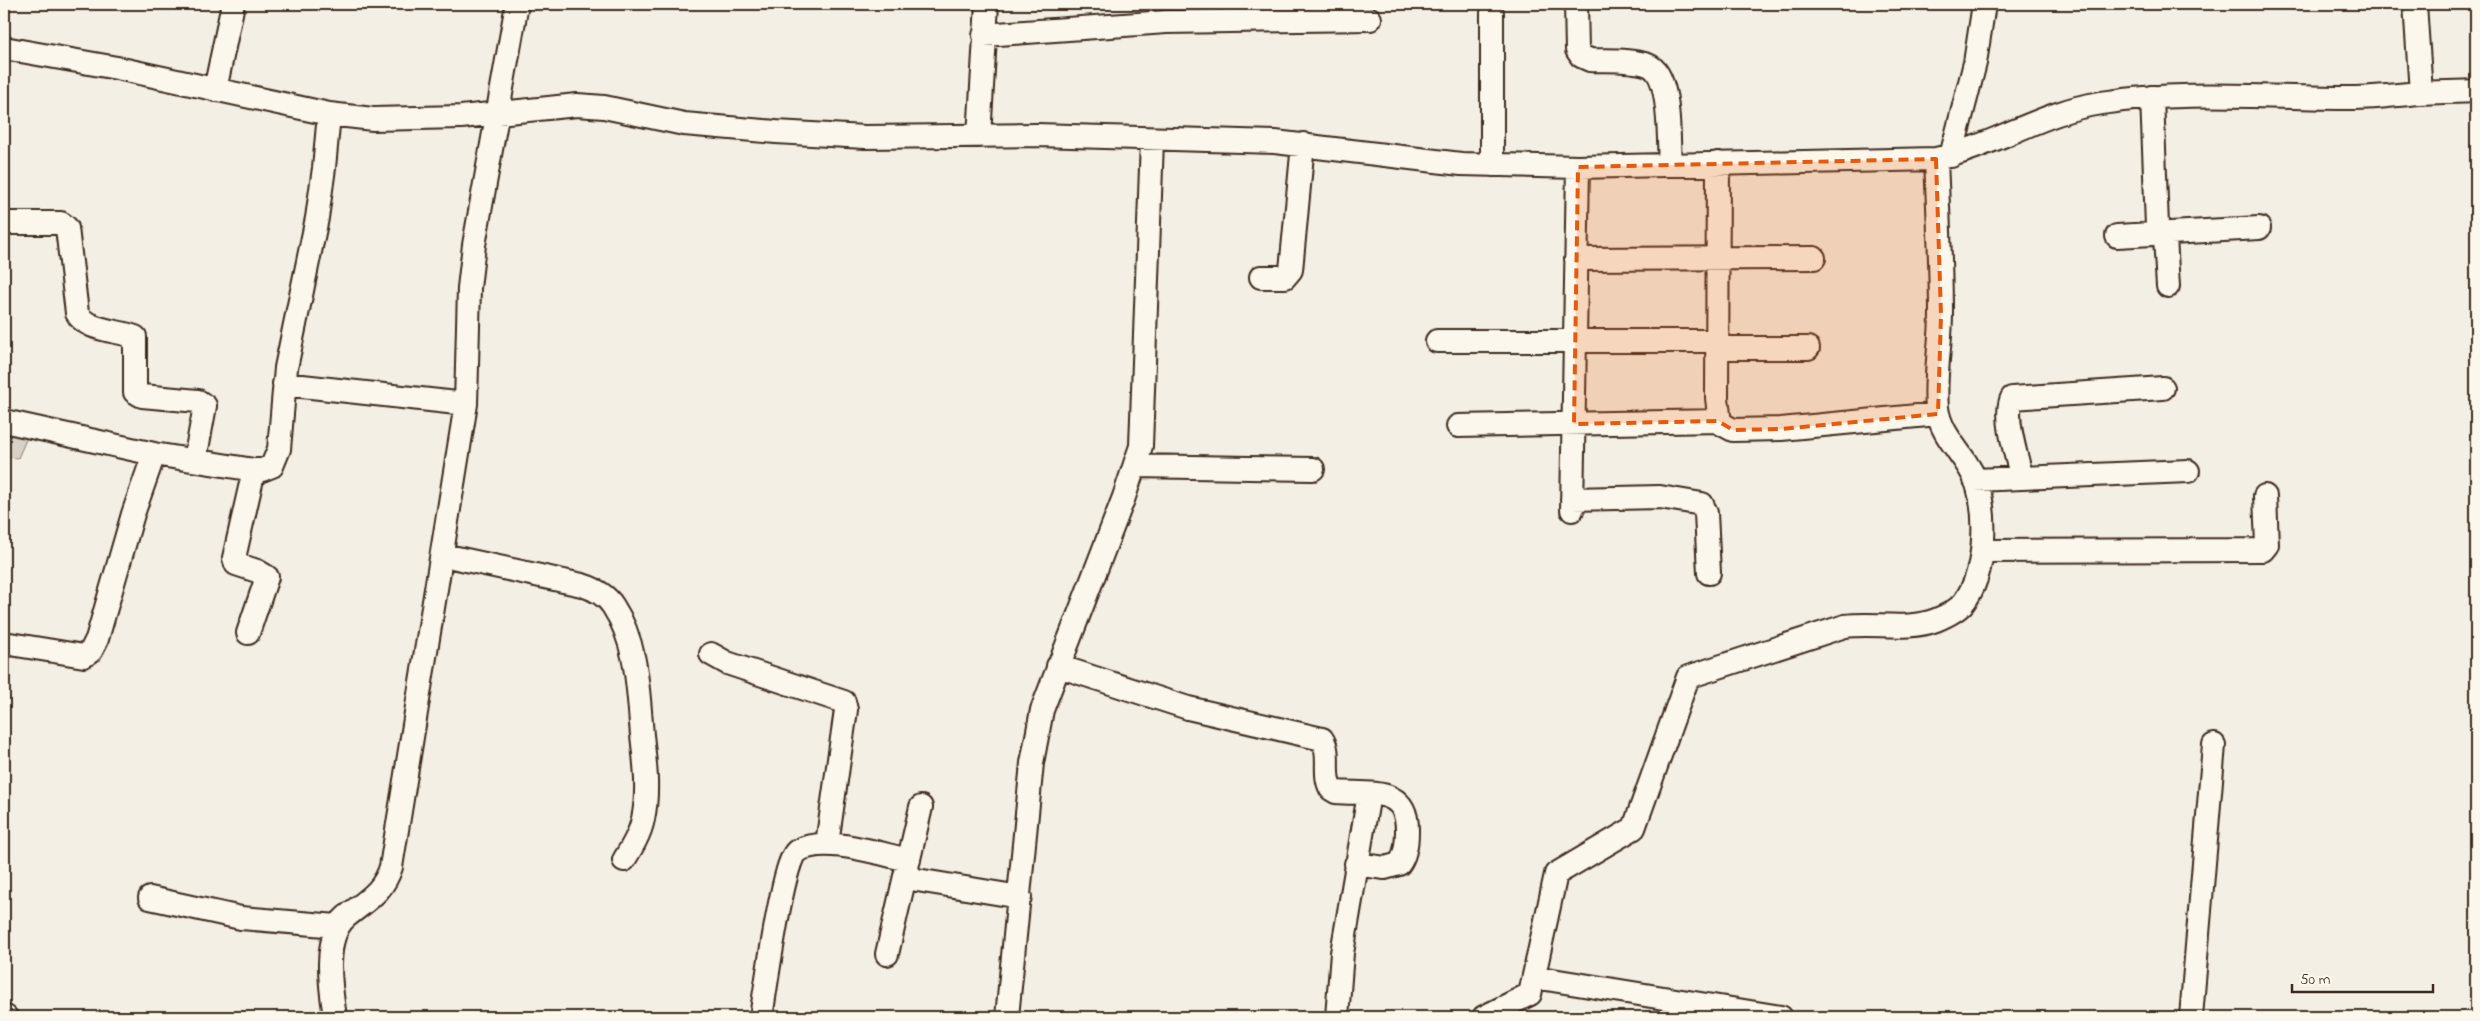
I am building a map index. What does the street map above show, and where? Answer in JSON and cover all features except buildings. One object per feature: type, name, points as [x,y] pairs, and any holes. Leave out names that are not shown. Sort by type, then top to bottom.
[{"type":"street","points":[[215,90],[232,4]]},
{"type":"street","points":[[335,1017],[330,972],[332,943],[338,926],[345,918],[376,894],[388,877],[391,867],[466,404],[471,271],[517,4]]},
{"type":"street","points":[[979,136],[987,4]]},
{"type":"street","points":[[1576,4],[1577,50],[1581,56],[1590,60],[1649,65],[1658,72],[1665,91],[1670,164]]},
{"type":"street","points":[[1484,1017],[1530,994],[1556,874],[1634,828],[1688,677],[1845,626],[1860,624],[1913,624],[1935,620],[1963,604],[1972,589],[1982,551],[1979,492],[1975,480],[1944,432],[1938,414],[1936,385],[1941,316],[1944,157],[1975,63],[1984,4]]},
{"type":"street","points":[[2416,4],[2422,93]]},
{"type":"street","points":[[1492,13],[1492,165]]},
{"type":"street","points":[[984,35],[1166,22],[1370,18]]},
{"type":"street","points":[[4,48],[117,68],[328,114],[405,120],[497,114],[577,105],[604,107],[684,124],[865,137],[1046,135],[1303,144],[1418,160],[1492,165],[1578,167],[1944,157],[2021,127],[2074,110],[2099,103],[2152,97],[2266,94],[2353,98],[2476,91]]},
{"type":"street","points":[[2152,97],[2157,226],[2165,238],[2168,286]]},
{"type":"street","points":[[4,421],[154,454],[254,470],[269,468],[275,462],[279,449],[284,384],[317,218],[324,168],[328,114]]},
{"type":"street","points":[[1007,1017],[1036,735],[1042,710],[1058,666],[1135,466],[1143,431],[1152,140]]},
{"type":"street","points":[[1261,277],[1285,277],[1292,270],[1303,144]]},
{"type":"street","points":[[1718,163],[1718,344],[1716,398],[1719,421],[1726,428],[1733,430],[1782,429],[1938,414]]},
{"type":"street","points":[[1578,167],[1572,505],[1660,497],[1702,504],[1706,513],[1709,573]]},
{"type":"street","points":[[4,223],[61,223],[67,228],[78,313],[81,320],[89,324],[136,337],[135,392],[142,396],[198,401],[205,406],[196,460]]},
{"type":"street","points":[[2117,236],[2259,228]]},
{"type":"street","points":[[1576,259],[1814,258]]},
{"type":"street","points":[[1436,341],[1575,340],[1808,348]]},
{"type":"street","points":[[284,384],[466,404]]},
{"type":"street","points":[[2022,478],[2011,426],[2010,406],[2012,398],[2163,388]]},
{"type":"street","points":[[1458,426],[1719,421]]},
{"type":"street","points":[[4,644],[84,656],[92,651],[133,514],[154,454]]},
{"type":"street","points":[[1135,466],[1313,469]]},
{"type":"street","points":[[248,633],[267,577],[257,571],[236,564],[234,558],[254,470]]},
{"type":"street","points":[[1975,480],[2188,471]]},
{"type":"street","points":[[1982,551],[2263,550],[2267,545],[2266,496]]},
{"type":"street","points":[[442,555],[582,585],[600,592],[613,605],[624,628],[632,653],[638,686],[646,769],[644,818],[635,841],[624,860]]},
{"type":"street","points":[[711,654],[727,663],[844,702],[846,710],[827,844]]},
{"type":"street","points":[[1058,666],[1188,708],[1318,737],[1325,744],[1326,774],[1331,788],[1336,792],[1386,795],[1402,805],[1407,826],[1406,849],[1401,861],[1393,867],[1356,864]]},
{"type":"street","points":[[2191,1017],[2214,745]]},
{"type":"street","points":[[1337,1017],[1342,953],[1369,794]]},
{"type":"street","points":[[887,954],[921,807]]},
{"type":"street","points":[[761,1017],[788,863],[793,854],[798,850],[827,844],[907,869],[1020,897]]},
{"type":"street","points":[[150,898],[241,918],[338,926]]},
{"type":"street","points":[[1534,977],[1669,1009],[1781,1017]]},
{"type":"highlighted area","points":[[1936,159],[1941,315],[1938,414],[1781,429],[1733,430],[1718,421],[1574,424],[1578,167]]},
{"type":"shaded area","points":[[4,422],[28,435],[18,458],[4,457]]}]
